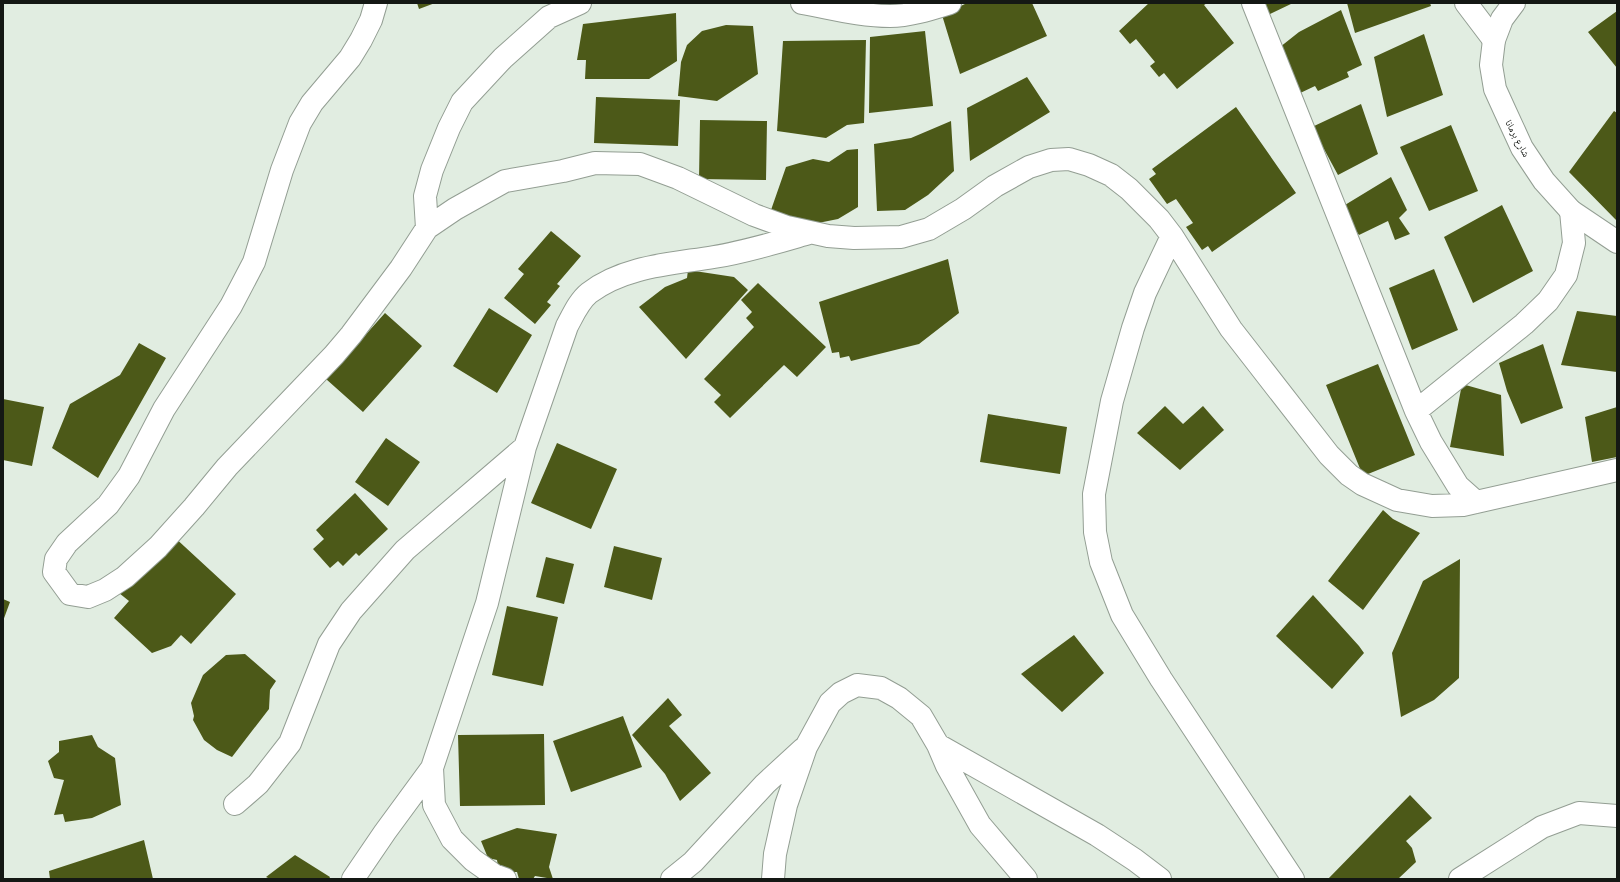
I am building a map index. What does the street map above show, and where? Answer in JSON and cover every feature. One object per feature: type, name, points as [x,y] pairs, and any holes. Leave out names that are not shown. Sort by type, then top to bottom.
[{"type":"street","points":[[376,3],[371,20],[358,46],[350,58],[312,103],[300,123],[282,170],[254,262],[231,306],[164,409],[129,476],[108,505],[67,543],[56,559],[54,572],[70,594],[88,598],[105,590],[124,577],[158,547],[194,507],[227,466],[334,355],[351,335],[401,268],[427,228],[455,209],[505,181],[562,171],[595,163],[640,164],[657,169],[754,215],[787,227],[854,238],[901,237],[929,229],[963,209],[995,186],[1029,167],[1051,160],[1069,159],[1089,164],[1111,175],[1129,189],[1159,219],[1172,236],[1231,329],[1329,455],[1349,475],[1362,484],[1397,500],[1432,506],[1464,505],[1617,470]]},
{"type":"street","points":[[427,228],[426,196],[432,170],[449,128],[462,102],[503,58],[549,17],[580,3]]},
{"type":"street","points":[[802,3],[864,14],[891,16],[915,13],[950,3]]},
{"type":"street","points":[[1253,3],[1416,411],[1431,442],[1458,486],[1476,502]]},
{"type":"street","points":[[1466,3],[1494,40]]},
{"type":"street","name":"شارع برمانا","points":[[1514,3],[1502,19],[1494,40],[1492,65],[1494,83],[1505,111],[1522,148],[1544,181],[1571,211],[1617,242]]},
{"type":"street","points":[[1416,411],[1524,324],[1548,301],[1566,275],[1568,268],[1574,243],[1571,211]]},
{"type":"street","points":[[353,879],[432,768],[486,603],[525,447],[568,326],[576,310],[588,294],[610,280],[634,272],[679,262],[715,257],[811,232]]},
{"type":"street","points":[[1172,236],[1144,293],[1112,401],[1094,494],[1097,539],[1101,562],[1122,615],[1161,679],[1292,879]]},
{"type":"street","points":[[235,804],[258,784],[290,743],[329,644],[351,610],[405,550],[525,447]]},
{"type":"street","points":[[773,879],[775,854],[786,805],[806,747],[830,703],[841,693],[857,685],[881,688],[899,698],[921,716],[938,745],[946,766],[980,825],[1026,879]]},
{"type":"street","points":[[938,745],[1084,828],[1135,860],[1160,879]]},
{"type":"street","points":[[672,879],[693,862],[765,784],[806,747]]},
{"type":"street","points":[[432,768],[434,805],[452,838],[473,860],[494,875],[505,879]]},
{"type":"street","points":[[1460,879],[1542,827],[1579,813],[1617,816]]},
{"type":"building","points":[[417,3],[435,3],[419,9]]},
{"type":"building","points":[[967,3],[1032,3],[1047,36],[960,74],[942,15]]},
{"type":"building","points":[[1149,3],[1207,3],[1204,5],[1234,43],[1177,89],[1164,73],[1159,77],[1150,66],[1155,62],[1136,39],[1130,44],[1119,31]]},
{"type":"building","points":[[1262,3],[1293,3],[1268,15]]},
{"type":"building","points":[[1347,3],[1430,3],[1431,6],[1355,33]]},
{"type":"building","points":[[1341,10],[1362,65],[1347,72],[1349,77],[1318,91],[1315,86],[1296,95],[1275,51],[1299,32]]},
{"type":"building","points":[[1617,11],[1617,68],[1588,32]]},
{"type":"building","points":[[676,13],[677,61],[649,79],[585,79],[586,60],[577,60],[583,24]]},
{"type":"building","points":[[726,25],[753,26],[758,74],[717,101],[678,96],[681,62],[687,45],[702,31]]},
{"type":"building","points":[[925,31],[933,106],[869,113],[870,37]]},
{"type":"building","points":[[1424,34],[1443,95],[1387,117],[1374,57]]},
{"type":"building","points":[[866,40],[864,123],[847,125],[826,138],[777,131],[783,41]]},
{"type":"building","points":[[1027,77],[1050,112],[970,161],[967,108]]},
{"type":"building","points":[[596,97],[680,100],[678,146],[594,143]]},
{"type":"building","points":[[1361,104],[1378,154],[1338,175],[1312,127]]},
{"type":"building","points":[[1236,107],[1296,193],[1212,252],[1208,246],[1202,250],[1186,227],[1193,223],[1176,199],[1167,204],[1149,179],[1156,174],[1152,169]]},
{"type":"building","points":[[1614,111],[1617,113],[1617,221],[1569,172]]},
{"type":"building","points":[[700,120],[767,121],[766,180],[699,179]]},
{"type":"building","points":[[951,121],[954,171],[928,195],[905,210],[877,211],[874,144],[911,138]]},
{"type":"building","points":[[1451,125],[1478,191],[1429,211],[1400,147]]},
{"type":"building","points":[[858,149],[858,207],[838,219],[813,224],[779,219],[771,210],[786,167],[813,159],[829,162],[847,150]]},
{"type":"building","points":[[1391,177],[1407,210],[1399,218],[1410,234],[1395,240],[1388,221],[1359,235],[1340,208]]},
{"type":"building","points":[[1502,205],[1533,271],[1473,303],[1444,237]]},
{"type":"building","points":[[551,231],[581,256],[557,284],[560,286],[547,302],[551,305],[535,324],[504,298],[524,274],[518,269]]},
{"type":"building","points":[[948,259],[959,313],[919,344],[851,361],[849,356],[840,358],[839,352],[832,353],[819,302]]},
{"type":"building","points":[[1434,269],[1458,330],[1412,350],[1389,288]]},
{"type":"building","points":[[688,270],[734,277],[748,290],[686,359],[639,307],[665,287],[687,278]]},
{"type":"building","points":[[758,283],[826,347],[797,377],[784,365],[730,418],[714,402],[721,395],[704,379],[754,327],[746,318],[752,312],[741,300]]},
{"type":"building","points":[[489,308],[532,335],[497,393],[453,366]]},
{"type":"building","points":[[1577,311],[1617,316],[1617,372],[1561,365]]},
{"type":"building","points":[[385,313],[422,346],[363,412],[326,379]]},
{"type":"building","points":[[139,343],[166,358],[98,478],[52,448],[70,404],[120,375]]},
{"type":"building","points":[[1543,344],[1563,408],[1521,424],[1507,391],[1499,363]]},
{"type":"building","points":[[1378,364],[1415,455],[1363,476],[1326,385]]},
{"type":"building","points":[[1462,384],[1501,395],[1504,456],[1450,447]]},
{"type":"building","points":[[3,399],[44,407],[32,466],[3,460]]},
{"type":"building","points":[[1165,406],[1183,424],[1203,406],[1224,430],[1180,470],[1137,433]]},
{"type":"building","points":[[1617,407],[1617,457],[1592,462],[1585,417]]},
{"type":"building","points":[[988,414],[1067,427],[1060,474],[980,462]]},
{"type":"building","points":[[386,438],[420,462],[388,506],[355,482]]},
{"type":"building","points":[[557,443],[617,469],[591,529],[531,503]]},
{"type":"building","points":[[355,493],[388,529],[359,556],[356,553],[343,566],[338,561],[330,568],[313,549],[324,539],[316,530]]},
{"type":"building","points":[[1383,510],[1393,519],[1420,533],[1363,610],[1328,581]]},
{"type":"building","points":[[172,535],[236,594],[191,644],[181,635],[171,646],[152,653],[114,618],[129,601],[119,593]]},
{"type":"building","points":[[614,546],[662,558],[652,600],[604,587]]},
{"type":"building","points":[[546,557],[574,564],[564,604],[536,597]]},
{"type":"building","points":[[1460,559],[1459,678],[1434,700],[1401,717],[1392,653],[1423,581]]},
{"type":"building","points":[[1313,595],[1364,653],[1332,689],[1276,636]]},
{"type":"building","points":[[3,599],[10,602],[3,621]]},
{"type":"building","points":[[507,606],[558,617],[543,686],[492,675]]},
{"type":"building","points":[[1074,635],[1104,673],[1062,712],[1021,674]]},
{"type":"building","points":[[245,654],[276,681],[270,690],[269,709],[232,757],[217,750],[204,740],[193,720],[194,716],[191,703],[203,675],[226,655]]},
{"type":"building","points":[[668,698],[682,715],[669,726],[711,773],[680,801],[665,774],[632,735]]},
{"type":"building","points":[[623,716],[642,767],[571,792],[553,741]]},
{"type":"building","points":[[544,734],[545,805],[460,806],[458,735]]},
{"type":"building","points":[[92,735],[98,747],[115,758],[121,805],[92,818],[65,822],[63,814],[54,815],[64,780],[54,778],[48,761],[59,752],[59,741]]},
{"type":"building","points":[[1410,795],[1432,818],[1406,841],[1412,848],[1416,862],[1398,879],[1328,879]]},
{"type":"building","points":[[517,828],[557,834],[549,867],[553,879],[535,876],[533,879],[519,879],[517,872],[499,872],[497,860],[488,858],[481,841]]},
{"type":"building","points":[[144,840],[153,879],[50,879],[49,871]]},
{"type":"building","points":[[295,855],[330,877],[329,879],[270,879],[266,877]]}]
